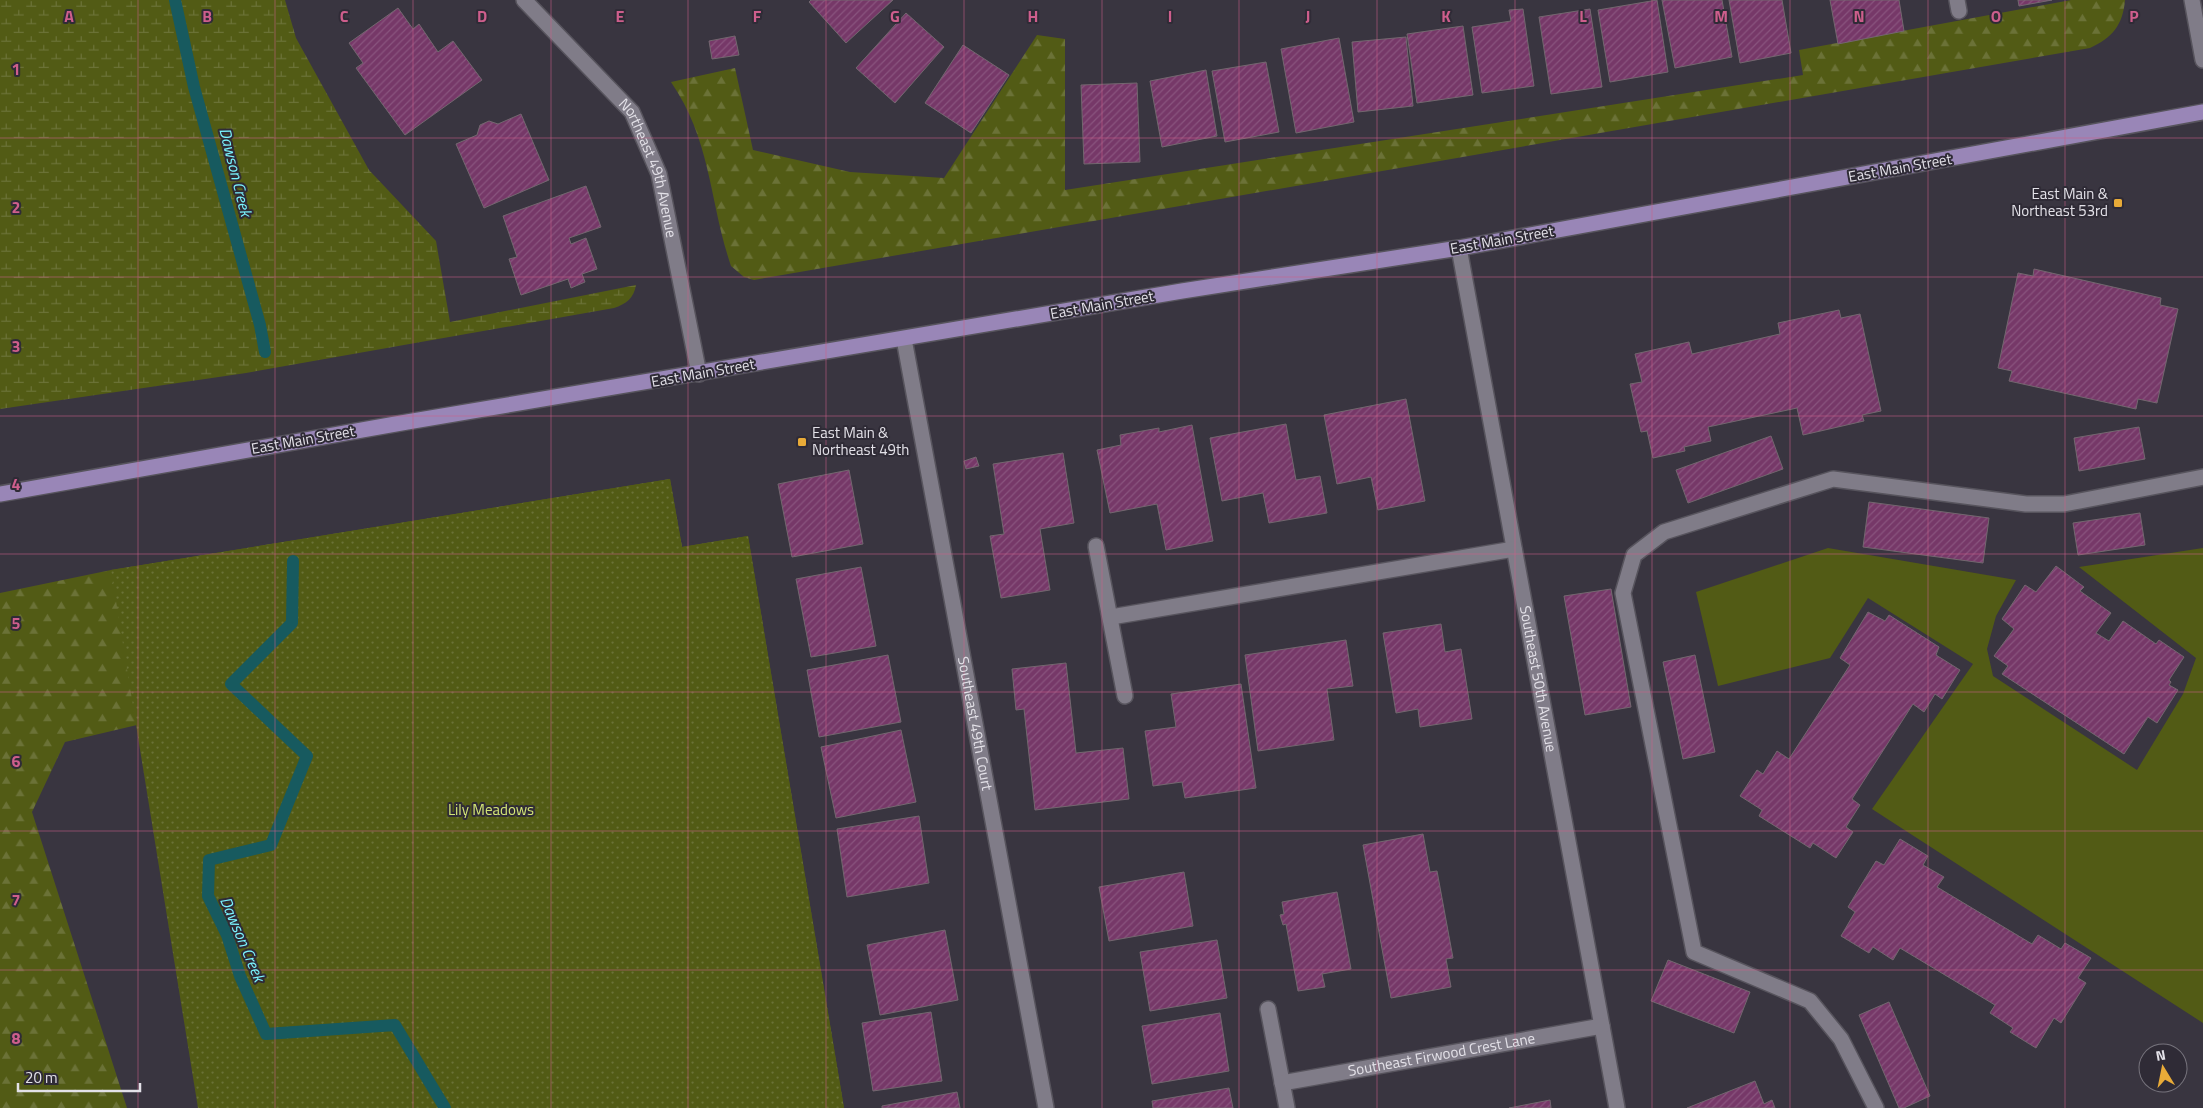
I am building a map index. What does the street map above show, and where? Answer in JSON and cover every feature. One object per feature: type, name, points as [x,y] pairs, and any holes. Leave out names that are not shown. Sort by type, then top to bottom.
[{"type":"main road","name":"East Main Street","points":[[0,494],[407,422],[700,374],[1192,289],[1459,248],[2203,112]]},
{"type":"street","name":"Northeast 49th Avenue","points":[[524,0],[632,112],[659,174],[700,374]]},
{"type":"street","points":[[2192,0],[2203,60]]},
{"type":"street","name":"Southeast 50th Avenue","points":[[1459,248],[1617,1108]]},
{"type":"street","name":"Southeast 49th Court","points":[[904,339],[1046,1108]]},
{"type":"street","points":[[1876,1108],[1841,1039],[1810,1001],[1694,952],[1623,593],[1634,555],[1664,532],[1832,479],[2026,504],[2064,504],[2203,477]]},
{"type":"street","points":[[1096,546],[1125,696]]},
{"type":"street","points":[[1111,618],[1514,549]]},
{"type":"street","points":[[1268,1008],[1286,1108]]},
{"type":"street","name":"Southeast Firwood Crest Lane","points":[[1282,1083],[1602,1026]]},
{"type":"green space","points":[[0,0],[285,0],[296,38],[369,170],[436,241],[450,322],[636,285],[633,294],[622,305],[614,308],[246,373],[0,409]]},
{"type":"green space","points":[[2071,0],[2125,0],[2122,17],[2115,30],[2104,40],[2090,48],[754,280],[744,277],[731,266],[695,127],[671,82],[735,68],[753,150],[850,172],[944,178],[1037,35],[1065,39],[1065,190],[1803,75],[1799,50]]},
{"type":"green space","name":"Lily Meadows","points":[[670,479],[682,547],[748,536],[844,1108],[137,725],[65,742],[32,812],[127,1108],[0,1108],[0,593],[111,570]]},
{"type":"green space","name":"Lily Meadows","points":[[670,479],[682,547],[748,536],[844,1108],[198,1108],[111,570]]},
{"type":"green space","points":[[1828,548],[2016,580],[1996,616],[1987,649],[1993,676],[2137,770],[2183,694],[2196,658],[2079,567],[2203,548],[2203,1023],[1872,809],[1973,664],[1868,598],[1830,658],[1718,686],[1696,592]]},
{"type":"building","points":[[811,0],[893,0],[846,43],[809,2]]},
{"type":"building","points":[[1657,0],[1668,72],[1610,82],[1598,10]]},
{"type":"building","points":[[1662,0],[1722,0],[1732,57],[1675,68]]},
{"type":"building","points":[[1729,0],[1782,0],[1791,53],[1740,63]]},
{"type":"building","points":[[1830,0],[1899,0],[1904,31],[1838,44]]},
{"type":"building","points":[[2018,0],[2052,0],[2019,6]]},
{"type":"building","points":[[398,8],[413,29],[419,24],[438,52],[453,41],[482,80],[405,135],[356,68],[363,63],[349,43]]},
{"type":"building","points":[[1523,9],[1534,86],[1482,93],[1472,27],[1511,21],[1509,10]]},
{"type":"building","points":[[1590,9],[1602,87],[1551,94],[1539,17]]},
{"type":"building","points":[[906,13],[944,47],[895,103],[856,68]]},
{"type":"building","points":[[1463,26],[1473,95],[1417,103],[1407,34]]},
{"type":"building","points":[[735,36],[739,55],[712,59],[709,41]]},
{"type":"building","points":[[1406,37],[1413,106],[1358,112],[1352,42]]},
{"type":"building","points":[[1339,38],[1354,122],[1296,133],[1281,49]]},
{"type":"building","points":[[963,45],[1009,75],[971,133],[925,103]]},
{"type":"building","points":[[1266,62],[1279,132],[1225,142],[1212,71]]},
{"type":"building","points":[[1206,70],[1217,136],[1162,147],[1150,81]]},
{"type":"building","points":[[1137,83],[1140,162],[1084,164],[1081,85]]},
{"type":"building","points":[[521,114],[549,180],[484,208],[456,144],[477,135],[480,125],[489,121],[498,124]]},
{"type":"building","points":[[586,186],[601,227],[569,238],[571,244],[586,238],[597,269],[582,274],[585,282],[571,288],[568,279],[521,295],[509,259],[517,257],[503,216]]},
{"type":"building","points":[[2034,269],[2161,298],[2160,305],[2178,309],[2157,403],[2138,399],[2136,409],[2009,381],[2012,371],[1998,368],[2018,273],[2033,276]]},
{"type":"building","points":[[1839,310],[1841,318],[1860,314],[1881,411],[1862,415],[1864,421],[1803,435],[1797,408],[1708,427],[1711,441],[1684,447],[1685,451],[1653,458],[1647,431],[1641,432],[1630,384],[1642,382],[1635,354],[1689,342],[1692,354],[1780,334],[1778,323]]},
{"type":"building","points":[[1406,399],[1425,501],[1378,510],[1371,477],[1337,484],[1324,415]]},
{"type":"building","points":[[1286,424],[1296,480],[1320,476],[1327,513],[1269,523],[1263,493],[1222,501],[1210,438]]},
{"type":"building","points":[[1192,425],[1213,541],[1166,550],[1157,504],[1110,513],[1097,450],[1121,445],[1120,435],[1159,428],[1159,432]]},
{"type":"building","points":[[2139,427],[2145,459],[2079,471],[2074,438]]},
{"type":"building","points":[[1771,436],[1783,469],[1688,503],[1676,470]]},
{"type":"building","points":[[1063,453],[1074,523],[1040,529],[1050,590],[1001,598],[990,536],[1004,534],[993,464]]},
{"type":"building","points":[[976,457],[979,466],[966,469],[964,461]]},
{"type":"building","points":[[849,470],[863,544],[792,557],[778,484]]},
{"type":"building","points":[[1869,502],[1989,518],[1983,563],[1863,547]]},
{"type":"building","points":[[2140,513],[2145,545],[2078,555],[2073,523]]},
{"type":"building","points":[[2056,566],[2084,587],[2080,591],[2111,613],[2096,633],[2109,641],[2123,621],[2156,644],[2159,640],[2184,657],[2169,680],[2171,682],[2169,685],[2178,690],[2157,723],[2148,717],[2124,754],[2002,674],[2008,666],[1994,656],[2014,629],[2002,619],[2025,585],[2036,592]]},
{"type":"building","points":[[861,567],[876,646],[811,657],[796,579]]},
{"type":"building","points":[[1611,589],[1631,707],[1585,715],[1564,596]]},
{"type":"building","points":[[1868,612],[1885,621],[1889,615],[1939,647],[1936,655],[1960,670],[1942,699],[1935,694],[1924,712],[1913,704],[1852,799],[1860,805],[1846,827],[1853,832],[1836,858],[1813,843],[1810,848],[1759,816],[1762,810],[1740,796],[1757,770],[1763,774],[1777,751],[1789,759],[1850,665],[1840,658]]},
{"type":"building","points":[[1441,624],[1445,652],[1461,649],[1472,719],[1420,727],[1418,709],[1396,713],[1383,633]]},
{"type":"building","points":[[1346,640],[1353,686],[1327,689],[1334,740],[1258,751],[1245,655]]},
{"type":"building","points":[[888,655],[901,722],[819,737],[807,670]]},
{"type":"building","points":[[1695,655],[1715,752],[1683,759],[1663,662]]},
{"type":"building","points":[[1066,663],[1076,753],[1123,748],[1129,799],[1035,810],[1024,709],[1016,710],[1012,669]]},
{"type":"building","points":[[1241,684],[1256,788],[1185,798],[1182,782],[1153,786],[1145,731],[1176,727],[1171,694]]},
{"type":"building","points":[[901,730],[916,802],[836,818],[821,747]]},
{"type":"building","points":[[919,816],[929,883],[847,897],[837,829]]},
{"type":"building","points":[[1423,834],[1430,872],[1437,871],[1453,958],[1446,959],[1451,987],[1391,998],[1363,845]]},
{"type":"building","points":[[1900,839],[1928,856],[1923,865],[1944,877],[1937,887],[2032,944],[2038,935],[2061,949],[2065,943],[2091,958],[2078,978],[2086,983],[2061,1023],[2054,1018],[2036,1048],[2010,1032],[2013,1028],[1990,1013],[1995,1005],[1900,948],[1893,960],[1873,947],[1869,953],[1841,936],[1855,912],[1848,907],[1860,887],[1876,861],[1884,865]]},
{"type":"building","points":[[1184,872],[1193,926],[1109,941],[1099,887]]},
{"type":"building","points":[[1337,892],[1351,969],[1322,974],[1325,987],[1298,991],[1286,924],[1283,925],[1280,915],[1284,914],[1282,902]]},
{"type":"building","points":[[945,930],[958,1000],[880,1015],[867,945]]},
{"type":"building","points":[[1217,940],[1227,998],[1150,1011],[1140,952]]},
{"type":"building","points":[[1668,960],[1750,992],[1734,1033],[1651,1001]]},
{"type":"building","points":[[1889,1002],[1930,1096],[1904,1108],[1899,1108],[1859,1015]]},
{"type":"building","points":[[931,1012],[942,1081],[873,1091],[862,1023]]},
{"type":"building","points":[[1220,1013],[1229,1071],[1152,1084],[1142,1026]]},
{"type":"building","points":[[1755,1081],[1764,1104],[1772,1100],[1775,1108],[1687,1108]]},
{"type":"building","points":[[1229,1088],[1233,1108],[1153,1108],[1152,1101]]},
{"type":"building","points":[[957,1092],[960,1108],[882,1108],[882,1106]]},
{"type":"building","points":[[1550,1100],[1551,1108],[1509,1108]]},
{"type":"waterway","name":"Dawson Creek","points":[[175,0],[194,87],[260,325],[265,352]]},
{"type":"waterway","name":"Dawson Creek","points":[[293,561],[292,623],[231,684],[307,756],[271,845],[209,860],[208,896],[227,935],[240,976],[266,1034],[395,1025],[445,1108]]},
{"type":"place","name":"East Main & Northeast 53rd","points":[[2118,203]]},
{"type":"place","name":"East Main & Northeast 49th","points":[[802,442]]}]
